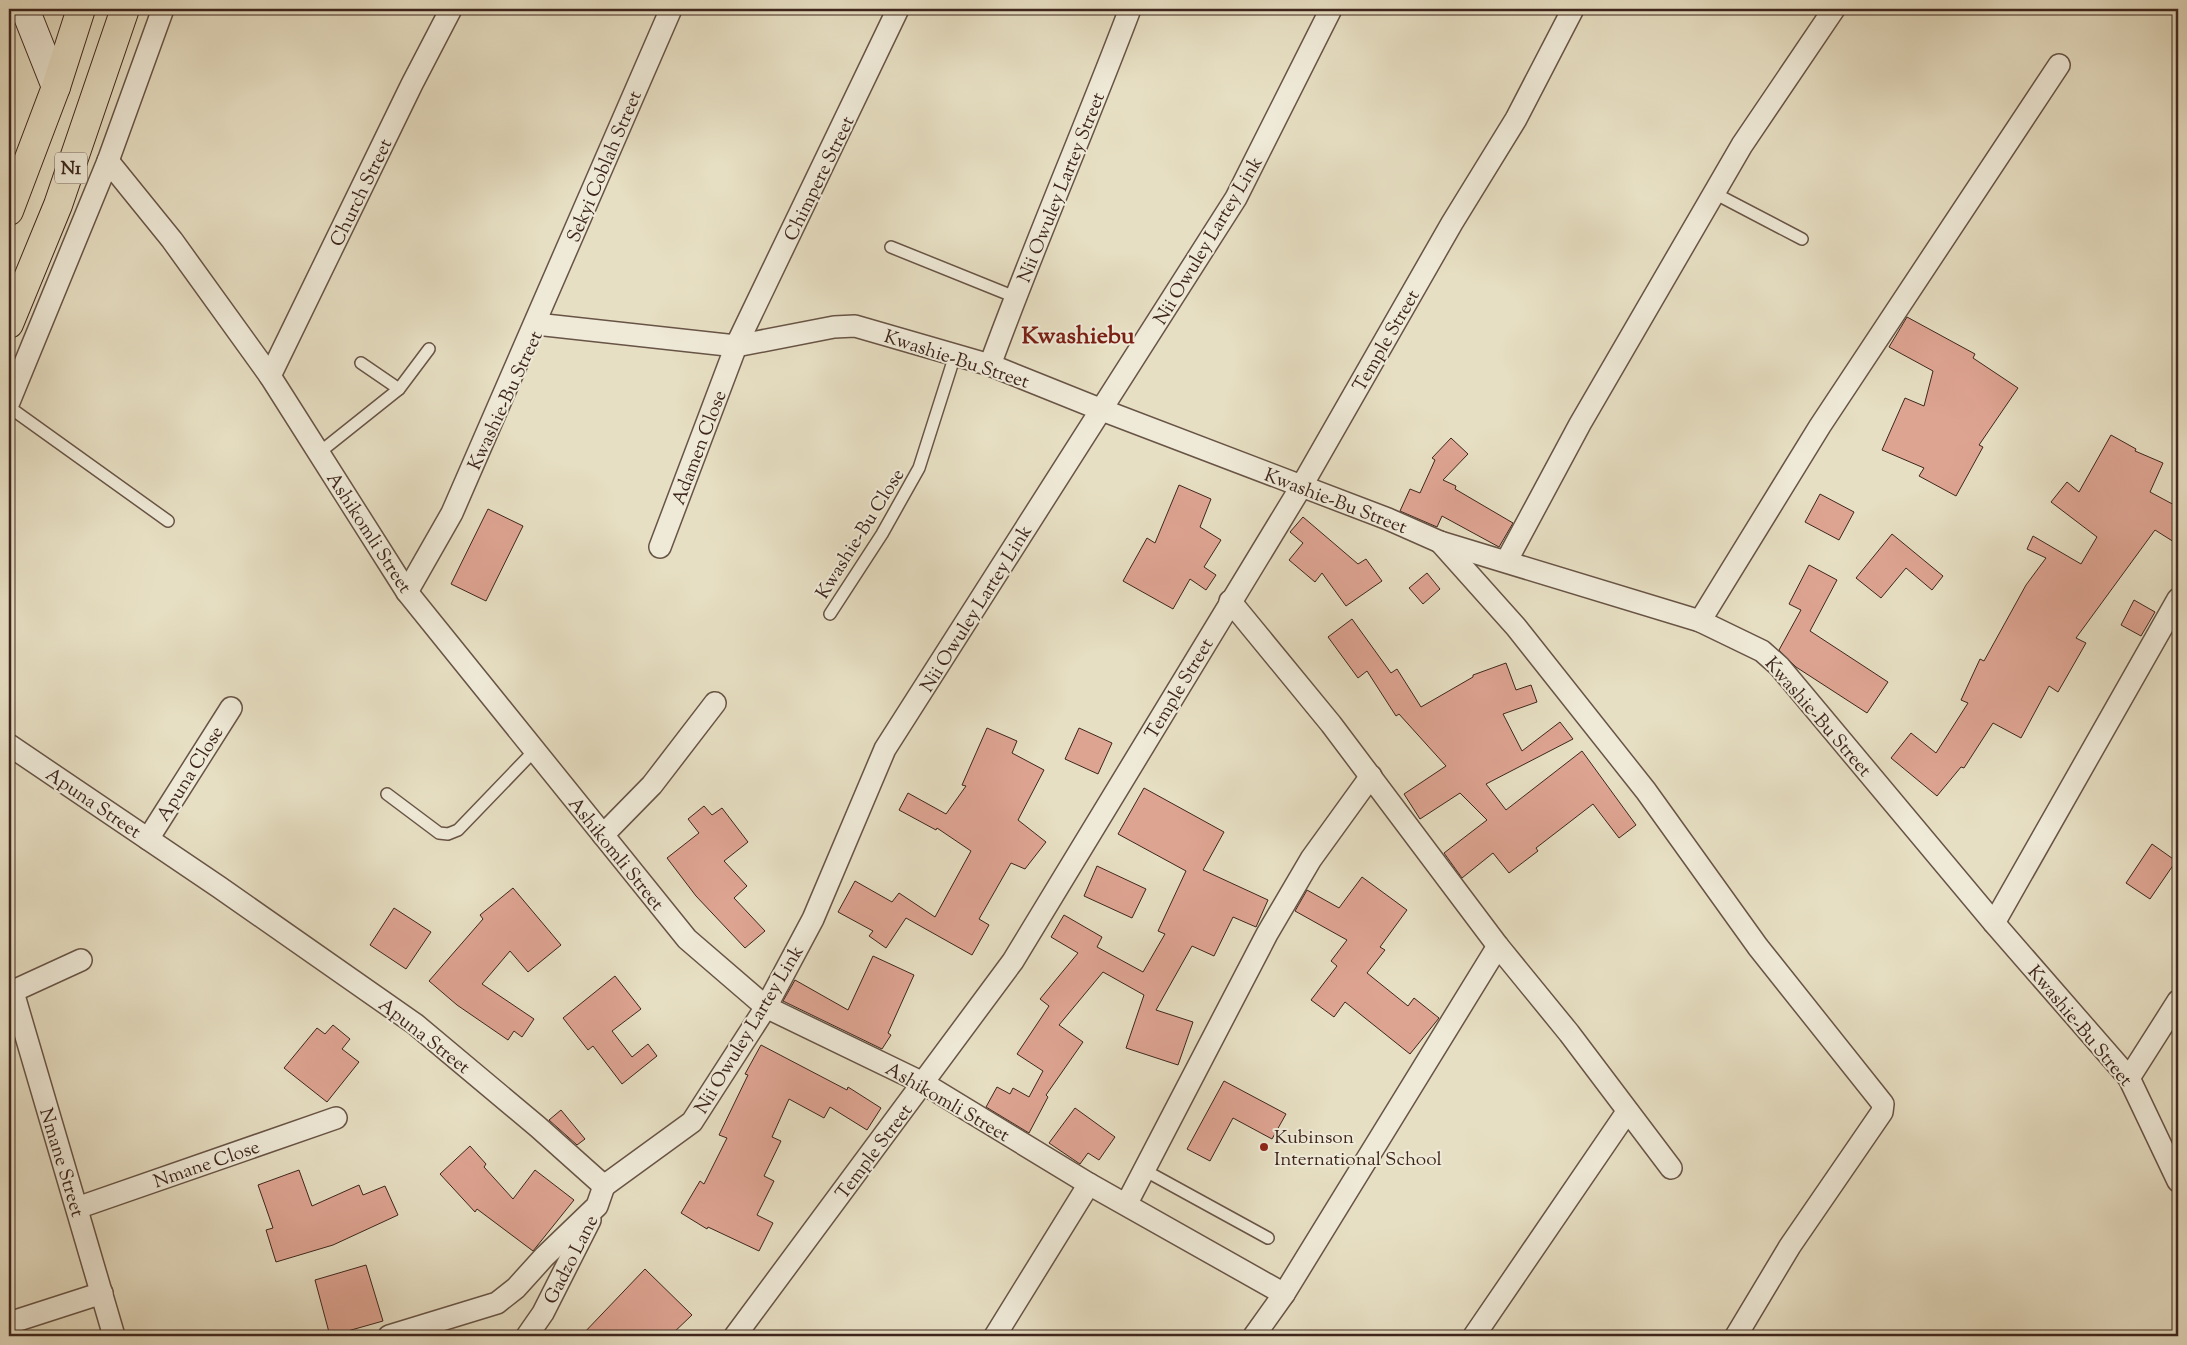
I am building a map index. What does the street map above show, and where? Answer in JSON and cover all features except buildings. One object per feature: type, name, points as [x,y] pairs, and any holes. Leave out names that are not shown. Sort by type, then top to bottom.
[{"type":"highway","name":"N1","points":[[9,212],[56,87],[81,9]]},
{"type":"highway","name":"N1","points":[[9,324],[58,205],[125,9]]},
{"type":"street","points":[[9,402],[108,161],[163,9]]},
{"type":"street","name":"Church Street","points":[[270,376],[412,84],[451,9]]},
{"type":"street","name":"Sekyi Coblah Street","points":[[536,324],[671,9]]},
{"type":"street","name":"Chimpere Street","points":[[736,346],[898,9]]},
{"type":"street","name":"Nii Owuley Lartey Street","points":[[990,365],[1015,297],[1095,103],[1130,9]]},
{"type":"street","name":"Nii Owuley Lartey Link","points":[[600,1196],[692,1122],[766,1007],[813,919],[885,749],[1236,198],[1331,9]]},
{"type":"street","name":"Temple Street","points":[[735,1336],[1013,961],[1301,487],[1452,222],[1516,119],[1573,9]]},
{"type":"street","points":[[1507,560],[1580,424],[1742,145],[1834,9]]},
{"type":"street","points":[[28,10],[56,87]]},
{"type":"street","points":[[1700,621],[1820,426],[2058,65]]},
{"type":"street","name":"Ashikomli Street","points":[[108,161],[172,240],[270,376],[320,452],[407,592],[687,939],[766,1007],[923,1083],[1090,1184],[1284,1294]]},
{"type":"street","name":"Kwashie-Bu Street","points":[[407,592],[452,513],[536,324],[736,346],[834,327],[855,326],[990,365],[1102,410],[1388,519],[1440,542],[1507,560],[1700,621],[1762,651],[1780,666],[1994,923],[2129,1078],[2178,1181]]},
{"type":"street","name":"Adamen Close","points":[[660,547],[736,346]]},
{"type":"street","points":[[1440,542],[1516,627],[1640,783],[1758,946],[1883,1104],[1882,1112],[1790,1246],[1736,1336]]},
{"type":"street","points":[[1994,923],[2178,599]]},
{"type":"street","points":[[1230,601],[1371,776],[1498,946],[1568,1033],[1670,1168]]},
{"type":"street","points":[[603,835],[652,785],[715,703]]},
{"type":"street","name":"Apuna Close","points":[[148,839],[231,708]]},
{"type":"street","name":"Apuna Street","points":[[9,745],[415,1024],[538,1127],[600,1196]]},
{"type":"street","points":[[1126,1203],[1267,934],[1311,859],[1371,776]]},
{"type":"street","points":[[1254,1336],[1284,1294],[1498,946]]},
{"type":"street","points":[[11,992],[81,960]]},
{"type":"street","name":"Nmane Street","points":[[11,992],[114,1336]]},
{"type":"street","points":[[2129,1078],[2178,1001]]},
{"type":"street","points":[[1474,1336],[1627,1112]]},
{"type":"street","name":"Nmane Close","points":[[77,1208],[336,1118]]},
{"type":"street","points":[[995,1336],[1090,1184]]},
{"type":"street","points":[[389,1336],[497,1302],[516,1288],[600,1196]]},
{"type":"street","name":"Gadzo Lane","points":[[527,1336],[543,1313],[600,1196]]},
{"type":"street","points":[[9,1323],[102,1293]]},
{"type":"lane","points":[[1714,194],[1802,239]]},
{"type":"lane","points":[[891,247],[1015,297]]},
{"type":"lane","points":[[320,452],[399,389],[429,349]]},
{"type":"lane","name":"Kwashie-Bu Close","points":[[830,614],[882,534],[919,468],[955,355]]},
{"type":"lane","points":[[361,363],[399,389]]},
{"type":"lane","points":[[9,407],[168,521]]},
{"type":"lane","points":[[387,794],[439,833],[448,834],[458,830],[535,750]]},
{"type":"lane","points":[[1144,1170],[1268,1238]]},
{"type":"place","name":"Kubinson International School","points":[[1264,1147]]},
{"type":"district","name":"Kwashiebu","points":[[1078,335]]}]
